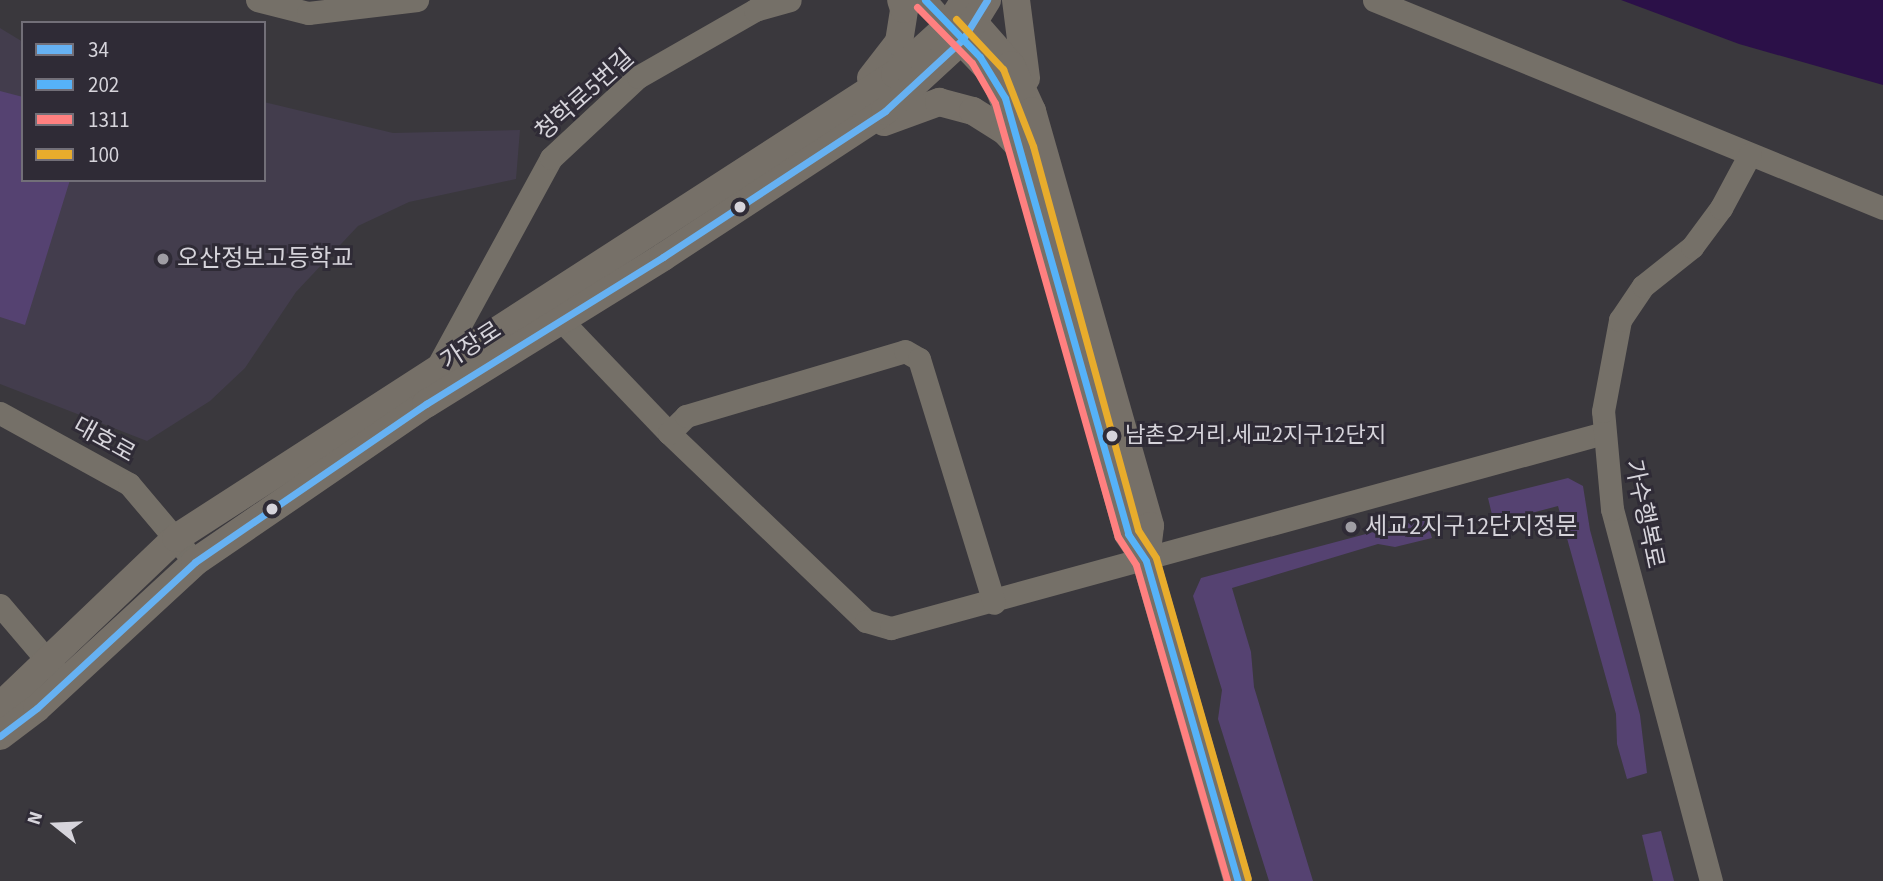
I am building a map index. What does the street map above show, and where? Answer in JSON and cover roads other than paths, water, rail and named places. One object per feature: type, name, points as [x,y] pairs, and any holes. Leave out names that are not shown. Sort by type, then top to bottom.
[{"type":"main road","points":[[833,114],[863,88],[899,42],[904,9],[901,0]]},
{"type":"main road","points":[[1016,0],[1016,25],[1032,111],[1150,526],[1146,561]]},
{"type":"main road","points":[[964,14],[1011,65],[1032,111]]},
{"type":"main road","points":[[964,14],[994,75],[1023,150],[1128,534],[1146,561],[1238,881]]},
{"type":"main road","name":"가장로","points":[[0,736],[176,538],[895,74],[964,14]]},
{"type":"main road","name":"가장로","points":[[0,706],[56,671],[195,562],[426,404],[827,152],[885,111],[964,14]]},
{"type":"main road","points":[[827,152],[900,114],[939,102],[973,111],[1004,130],[1023,150]]},
{"type":"street","points":[[257,0],[309,13],[410,1]]},
{"type":"street","name":"청학로5번길","points":[[436,369],[551,158],[638,77],[750,5],[790,0]]},
{"type":"street","points":[[925,0],[964,14]]},
{"type":"street","points":[[1374,0],[1883,208]]},
{"type":"street","name":"가수행복로","points":[[1711,881],[1612,509],[1604,411],[1620,320],[1643,286],[1692,247],[1721,208],[1750,154]]},
{"type":"street","points":[[561,320],[669,433],[866,621],[891,628],[994,603],[1604,433]]},
{"type":"street","points":[[669,433],[686,416],[905,351],[919,359],[994,603]]},
{"type":"street","name":"대호로","points":[[0,413],[129,484],[195,562]]},
{"type":"street","points":[[0,605],[56,671]]},
{"type":"place","name":"오산정보고등학교","points":[[163,259]]},
{"type":"place","name":"남촌오거리.세교2지구12단지","points":[[1112,436]]},
{"type":"place","name":"세교2지구12단지정문","points":[[1351,527]]}]
